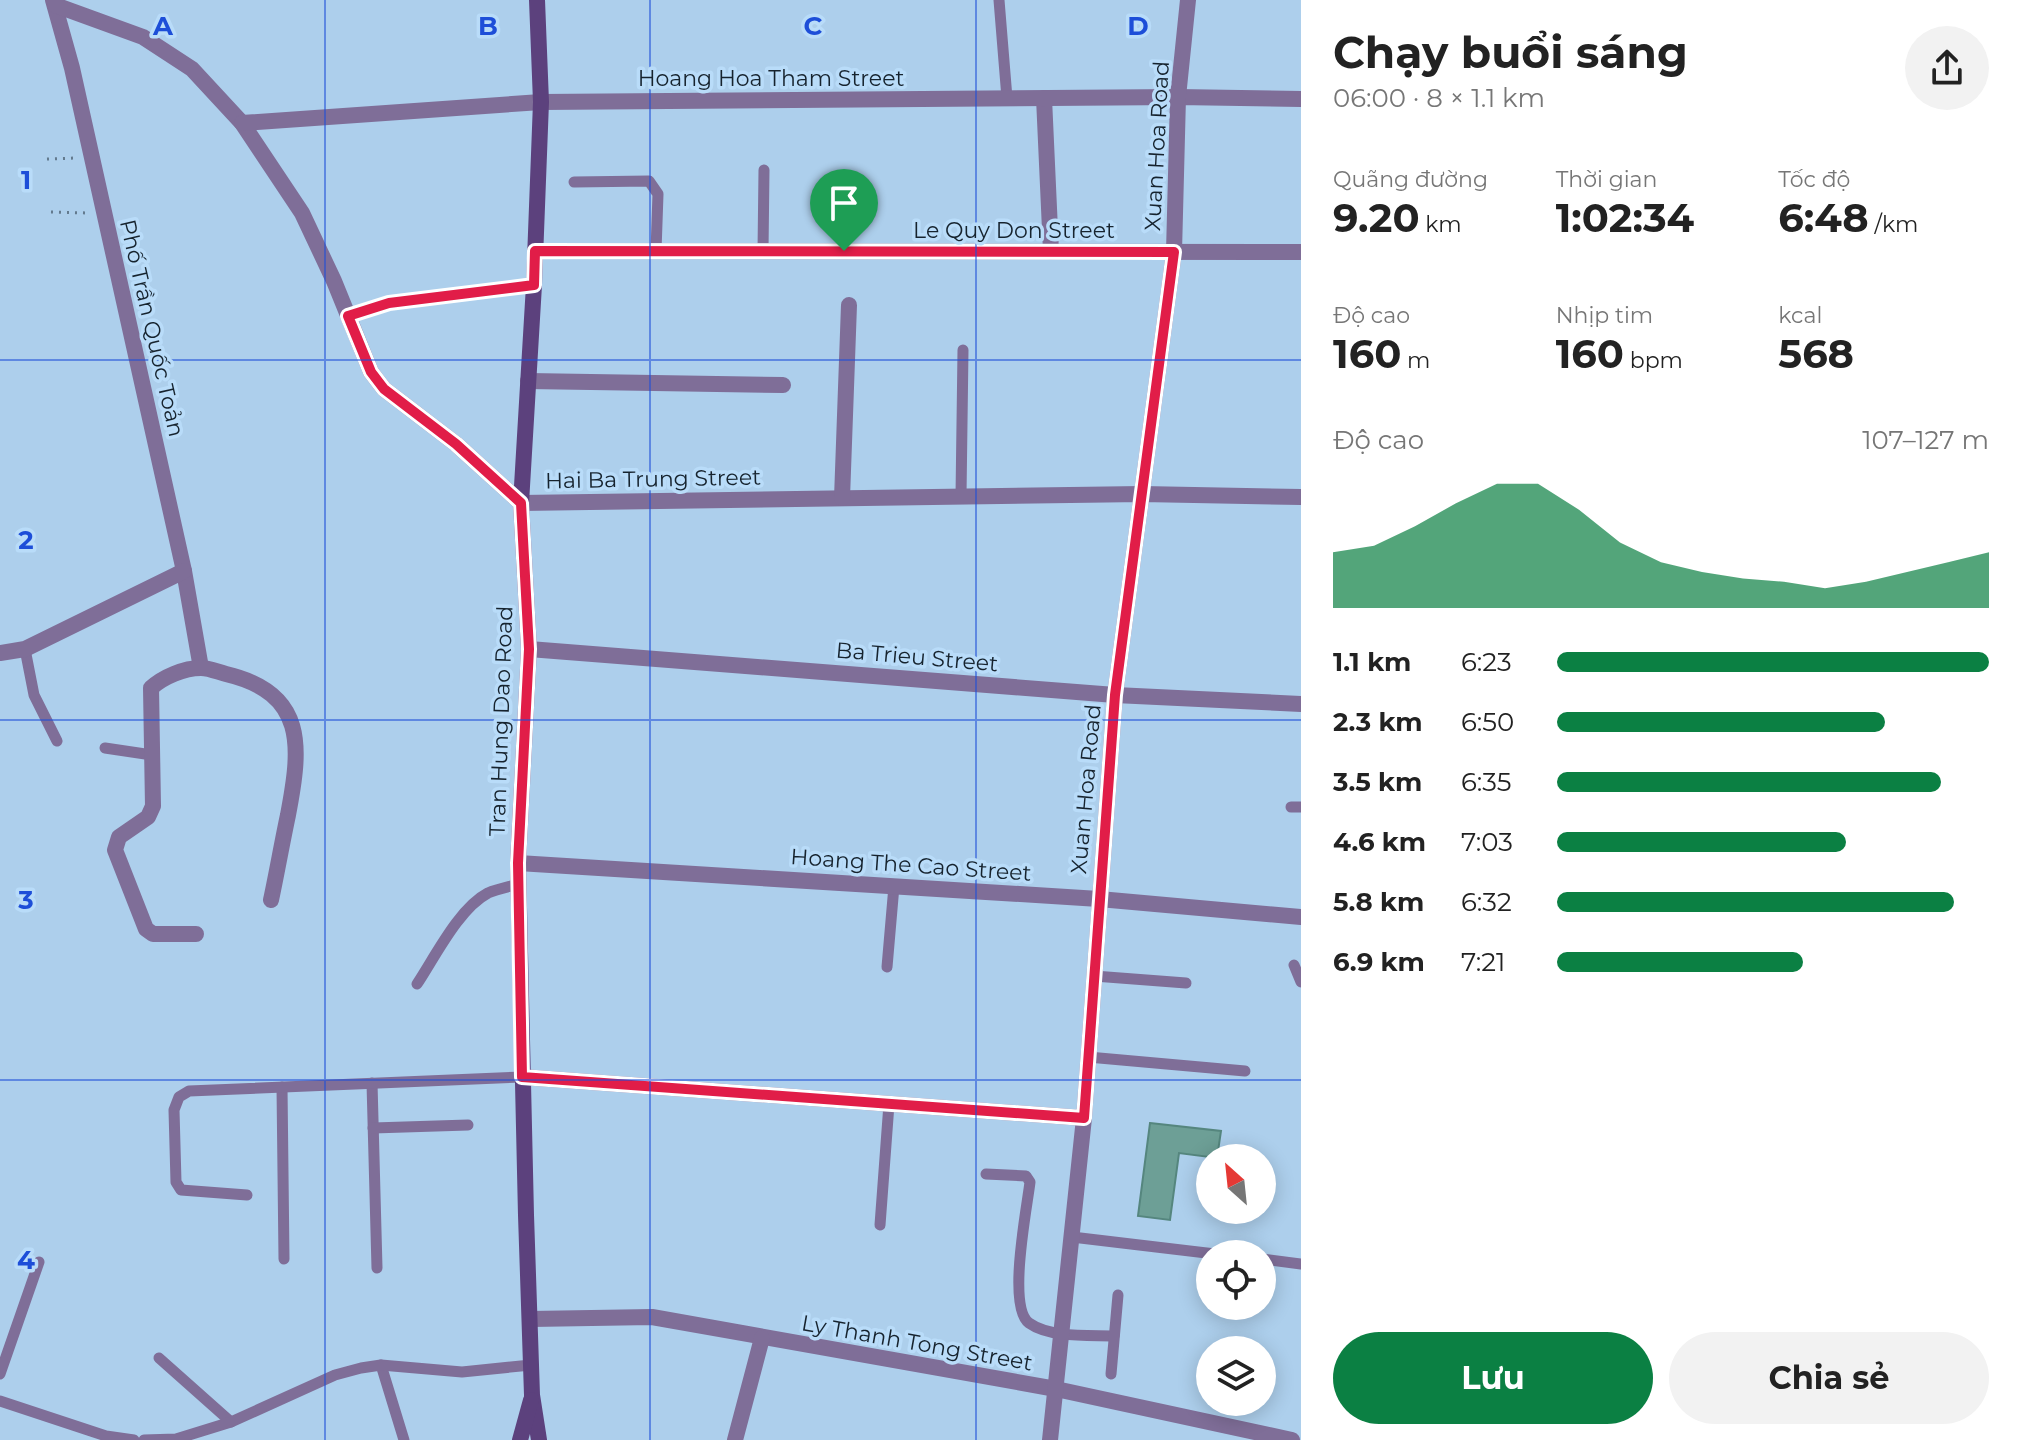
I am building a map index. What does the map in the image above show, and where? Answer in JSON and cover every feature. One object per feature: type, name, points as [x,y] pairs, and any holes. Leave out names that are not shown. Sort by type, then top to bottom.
[{"type":"street","name":"Tran Hung Dao Road","points":[[532,1395],[518,863],[529,649],[521,503],[541,102],[537,0]]},
{"type":"street","name":"Xuan Hoa Road","points":[[1050,1440],[1084,1118],[1115,695],[1174,252],[1178,97],[1188,0]]},
{"type":"street","name":"Hai Ba Trung Street","points":[[54,3],[143,37],[192,69],[242,123],[302,213],[371,372],[384,389],[456,444],[521,503],[1142,494],[1301,497]]},
{"type":"street","name":"Phố Trần Quốc Toản","points":[[54,3],[92,157],[184,571],[201,668]]},
{"type":"street","name":"Hoang Hoa Tham Street","points":[[242,123],[541,102],[1178,97],[1301,99]]},
{"type":"street","points":[[1044,98],[1051,252]]},
{"type":"street","name":"Le Quy Don Street","points":[[535,251],[1301,252]]},
{"type":"street","points":[[842,498],[849,305]]},
{"type":"street","points":[[528,381],[783,385]]},
{"type":"street","points":[[0,653],[25,649],[184,571]]},
{"type":"street","name":"Ba Trieu Street","points":[[529,649],[1115,695],[1301,704]]},
{"type":"street","points":[[196,934],[153,934],[146,929],[115,850],[119,837],[148,817],[153,806],[151,688],[162,677],[201,668],[249,679],[271,693],[286,711],[296,737],[296,775],[271,900]]},
{"type":"street","name":"Hoang The Cao Street","points":[[518,863],[1099,899],[1301,917]]},
{"type":"street","points":[[522,1077],[1084,1118]]},
{"type":"street","name":"Ly Thanh Tong Street","points":[[531,1319],[652,1317],[1056,1389],[1292,1440]]},
{"type":"street","points":[[735,1440],[762,1338]]},
{"type":"street","points":[[517,1437],[532,1395]]},
{"type":"street","points":[[532,1395],[539,1440]]},
{"type":"lane","points":[[999,0],[1007,98]]},
{"type":"lane","points":[[763,251],[764,170]]},
{"type":"lane","points":[[574,182],[649,181],[658,194],[656,251]]},
{"type":"lane","points":[[348,316],[389,303],[534,285]]},
{"type":"lane","points":[[961,496],[963,350]]},
{"type":"lane","points":[[25,649],[34,695],[57,741]]},
{"type":"lane","points":[[105,748],[152,755]]},
{"type":"lane","points":[[417,984],[459,921],[475,903],[485,894],[519,884]]},
{"type":"lane","points":[[887,967],[894,886]]},
{"type":"lane","points":[[1294,965],[1301,982]]},
{"type":"lane","points":[[1094,976],[1186,983]]},
{"type":"lane","points":[[1088,1057],[1245,1071]]},
{"type":"lane","points":[[247,1195],[181,1190],[176,1182],[174,1110],[179,1097],[189,1091],[522,1077]]},
{"type":"lane","points":[[372,1083],[377,1268]]},
{"type":"lane","points":[[282,1087],[284,1259]]},
{"type":"lane","points":[[880,1225],[889,1104]]},
{"type":"lane","points":[[373,1128],[468,1125]]},
{"type":"lane","points":[[986,1174],[1026,1176],[1030,1182],[1021,1254],[1021,1313],[1029,1323],[1062,1335],[1114,1336]]},
{"type":"lane","points":[[1072,1237],[1196,1252]]},
{"type":"lane","points":[[1276,1261],[1301,1264]]},
{"type":"lane","points":[[0,1374],[39,1262]]},
{"type":"lane","points":[[1111,1374],[1118,1295]]},
{"type":"lane","points":[[159,1358],[231,1422]]},
{"type":"lane","points":[[144,1440],[176,1439],[231,1422],[335,1375],[381,1365],[462,1372],[531,1365]]},
{"type":"lane","points":[[381,1365],[404,1440]]},
{"type":"lane","points":[[0,1401],[106,1436],[134,1440]]},
{"type":"path","points":[[47,159],[92,157]]},
{"type":"path","points":[[51,212],[104,213]]},
{"type":"building","points":[[1150,1123],[1221,1131],[1219,1144],[1196,1144],[1196,1155],[1179,1153],[1170,1220],[1138,1216]]},
{"type":"route","points":[[535,251],[844,251],[1174,252],[1115,695],[1084,1118],[522,1077],[518,863],[529,649],[521,503],[456,444],[384,389],[371,372],[348,316],[389,303],[534,285],[535,251]]}]
